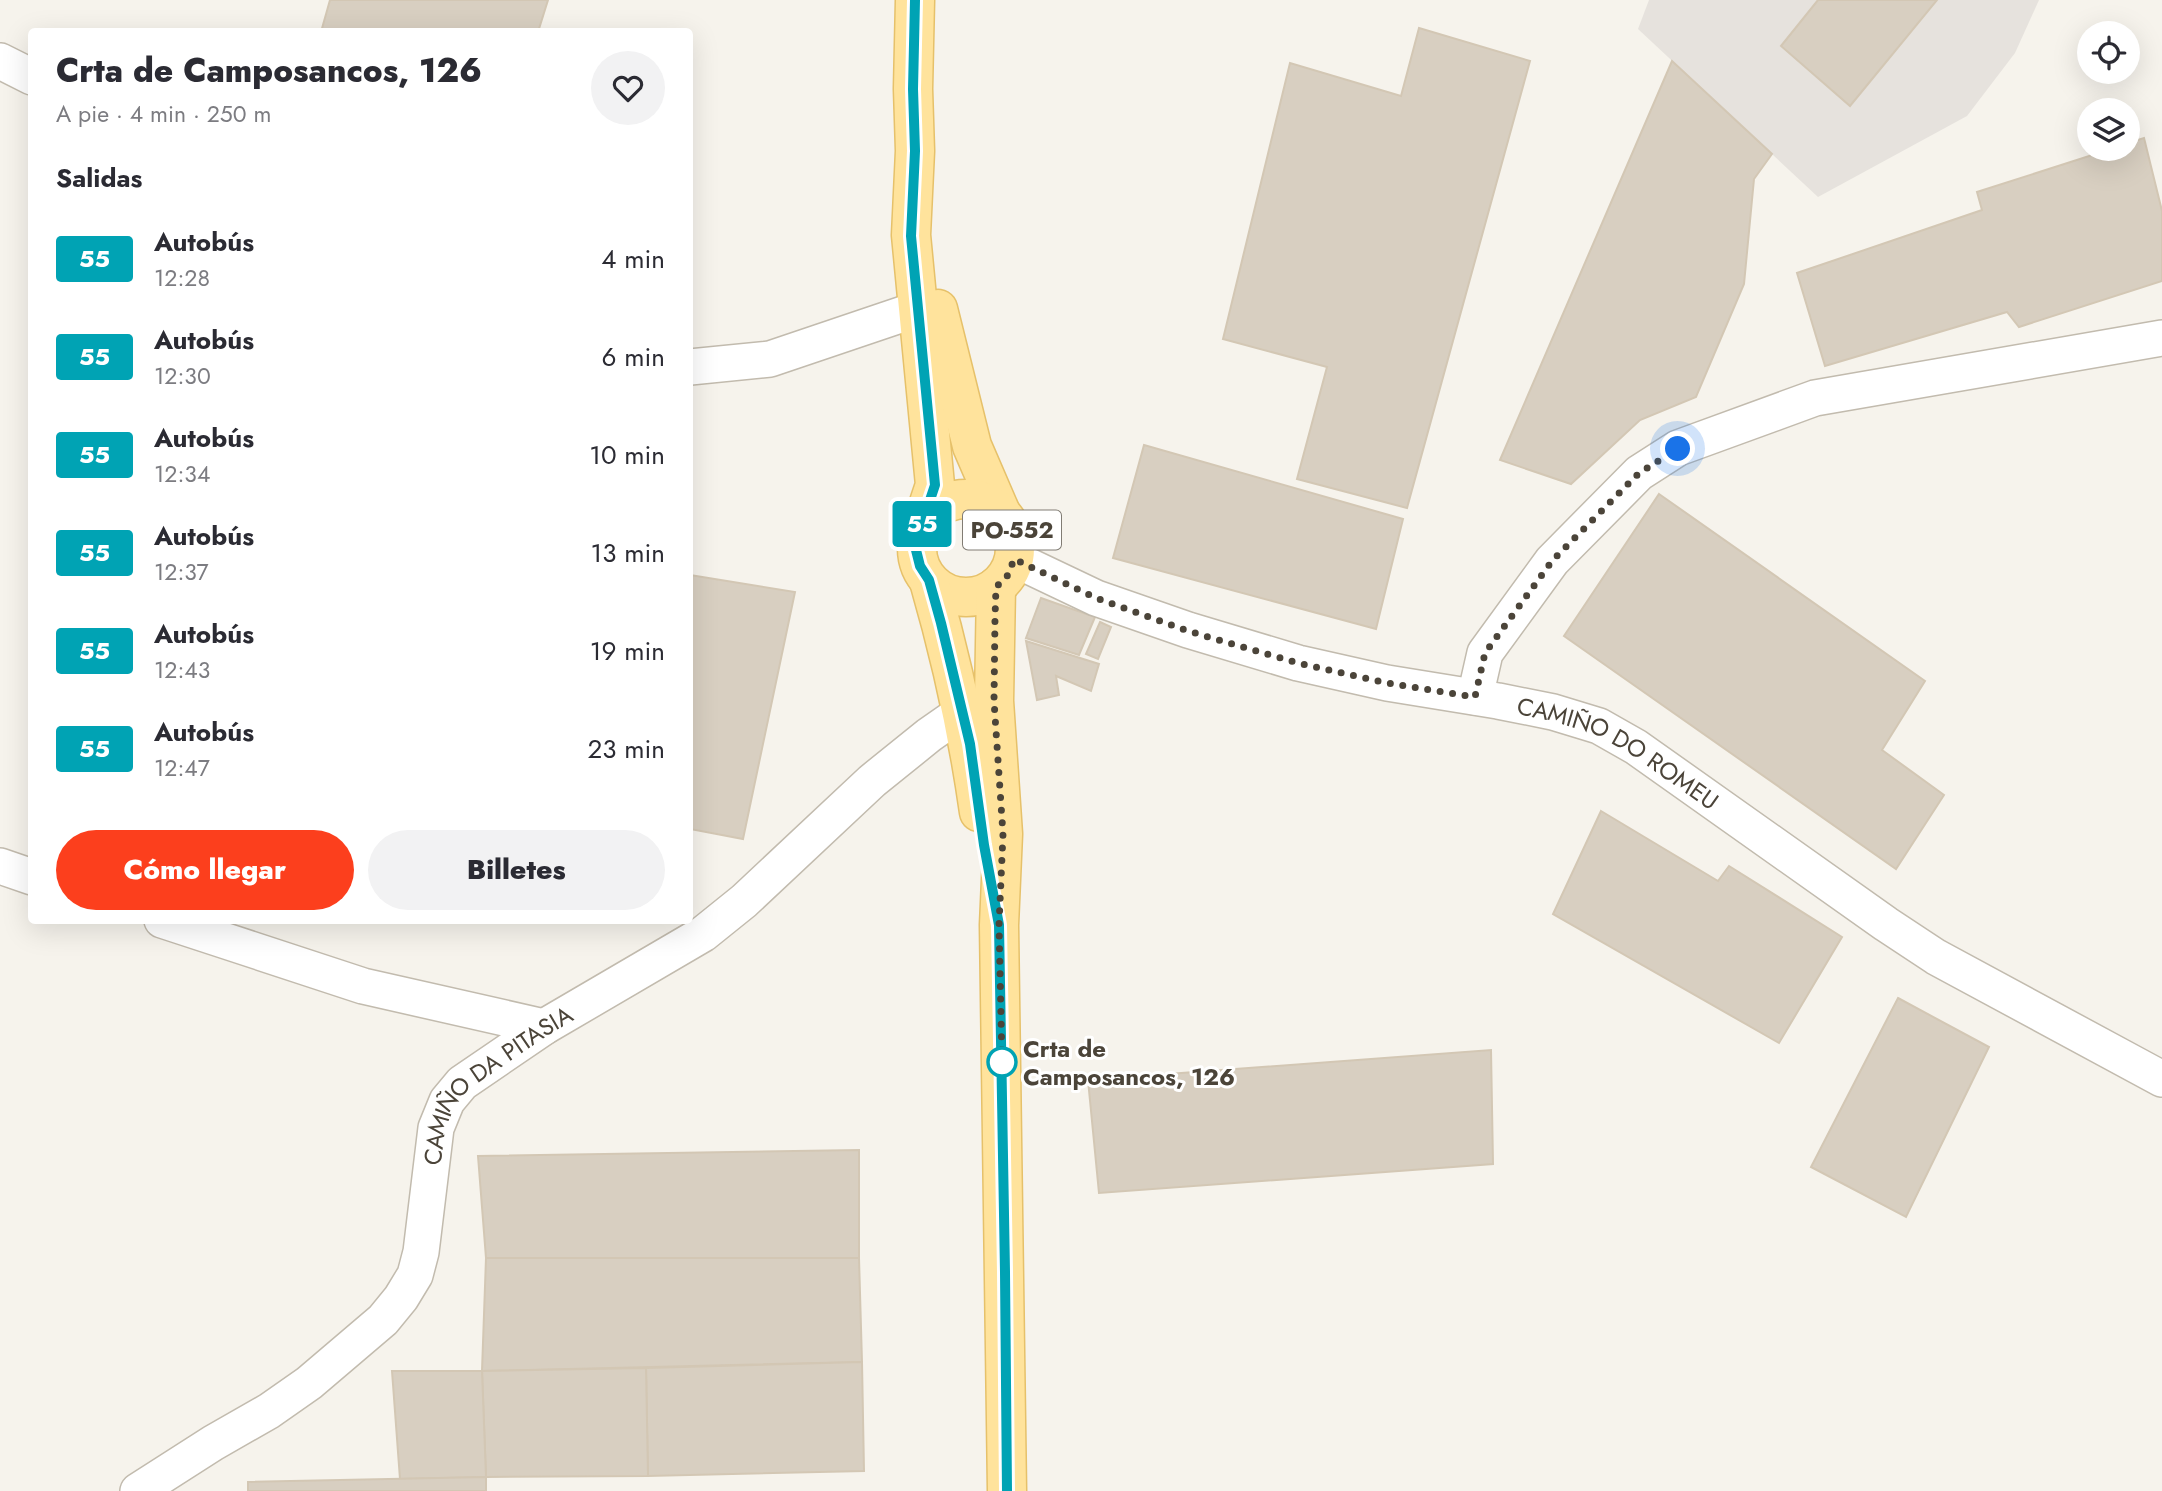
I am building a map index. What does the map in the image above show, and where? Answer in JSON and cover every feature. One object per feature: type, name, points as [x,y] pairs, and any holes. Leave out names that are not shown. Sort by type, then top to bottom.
[{"type":"main road","name":"PO-552","points":[[915,0],[915,151],[911,236],[935,485],[916,550],[920,566],[929,580],[941,623],[950,720],[970,744],[984,845],[999,925]]},
{"type":"main road","name":"PO-552","points":[[915,151],[939,315],[971,446],[1001,513],[1011,527],[1015,542],[1005,573],[994,701],[1003,834],[999,925],[1007,1491]]},
{"type":"main road","name":"PO-552","points":[[919,533],[927,518],[939,507],[954,500],[972,499],[988,503],[1001,513]]},
{"type":"main road","points":[[929,580],[947,593],[969,598],[983,594],[1005,573]]},
{"type":"street","points":[[0,61],[28,75]]},
{"type":"street","points":[[693,367],[770,359],[918,309]]},
{"type":"street","points":[[1475,697],[1485,653],[1552,561],[1639,473],[1678,449],[1815,398],[2162,338]]},
{"type":"street","name":"CAMIÑO DO ROMEU","points":[[1005,573],[1096,598],[1188,631],[1298,663],[1387,683],[1553,712],[1599,726],[1636,747],[1936,957],[2162,1079]]},
{"type":"street","name":"CAMIÑO DA PITASIA","points":[[138,1491],[269,1411],[309,1383],[383,1320],[401,1298],[415,1275],[425,1227],[436,1128],[447,1101],[462,1083],[544,1027],[703,934],[744,901],[872,781],[950,720]]},
{"type":"street","points":[[0,866],[28,876]]},
{"type":"street","points":[[174,924],[363,986],[544,1027]]},
{"type":"shaded area","points":[[1649,0],[2039,0],[2015,53],[1967,116],[1818,197],[1638,29]]},
{"type":"building","points":[[330,0],[548,0],[539,28],[322,28]]},
{"type":"building","points":[[1818,0],[1937,0],[1850,106],[1781,46]]},
{"type":"building","points":[[1419,28],[1530,61],[1407,508],[1297,479],[1327,367],[1223,339],[1290,63],[1401,96]]},
{"type":"building","points":[[1672,61],[1772,154],[1754,179],[1744,284],[1696,397],[1640,420],[1571,484],[1500,460]]},
{"type":"building","points":[[2144,138],[2162,211],[2162,281],[2019,327],[2007,312],[1825,366],[1797,273],[1982,210],[1977,192],[2077,160],[2140,161],[2140,139]]},
{"type":"building","points":[[1144,445],[1403,519],[1376,629],[1113,558]]},
{"type":"building","points":[[1659,494],[1925,681],[1882,750],[1944,795],[1896,869],[1564,636]]},
{"type":"building","points":[[693,575],[795,592],[743,839],[693,830]]},
{"type":"building","points":[[1041,598],[1095,617],[1079,655],[1026,638]]},
{"type":"building","points":[[1100,622],[1111,627],[1098,659],[1086,654]]},
{"type":"building","points":[[1026,641],[1099,664],[1091,691],[1056,676],[1059,695],[1037,700]]},
{"type":"building","points":[[1601,811],[1718,881],[1729,866],[1842,937],[1779,1043],[1553,914]]},
{"type":"building","points":[[1898,998],[1989,1047],[1906,1217],[1811,1167]]},
{"type":"building","points":[[1491,1050],[1493,1164],[1099,1193],[1088,1080]]},
{"type":"building","points":[[859,1150],[859,1258],[486,1258],[478,1156]]},
{"type":"building","points":[[486,1258],[859,1258],[862,1362],[482,1371]]},
{"type":"building","points":[[862,1362],[864,1471],[648,1476],[646,1368]]},
{"type":"building","points":[[646,1368],[648,1476],[486,1477],[482,1371]]},
{"type":"building","points":[[392,1371],[482,1371],[486,1477],[400,1479]]},
{"type":"building","points":[[486,1477],[486,1491],[248,1491],[248,1482]]},
{"type":"bus line","name":"55","points":[[915,0],[915,151],[911,236],[935,485],[916,550],[920,566],[929,580],[941,623],[970,744],[984,845],[999,925],[1007,1491]]},
{"type":"place","name":"Crta de Camposancos, 126","points":[[1002,1062]]},
{"type":"route","points":[[1002,1062],[999,925],[1003,834],[994,701],[995,618],[996,587],[1008,575],[1014,559],[1096,598],[1188,631],[1298,663],[1387,683],[1475,697],[1485,653],[1552,561],[1639,473],[1678,449]]}]
